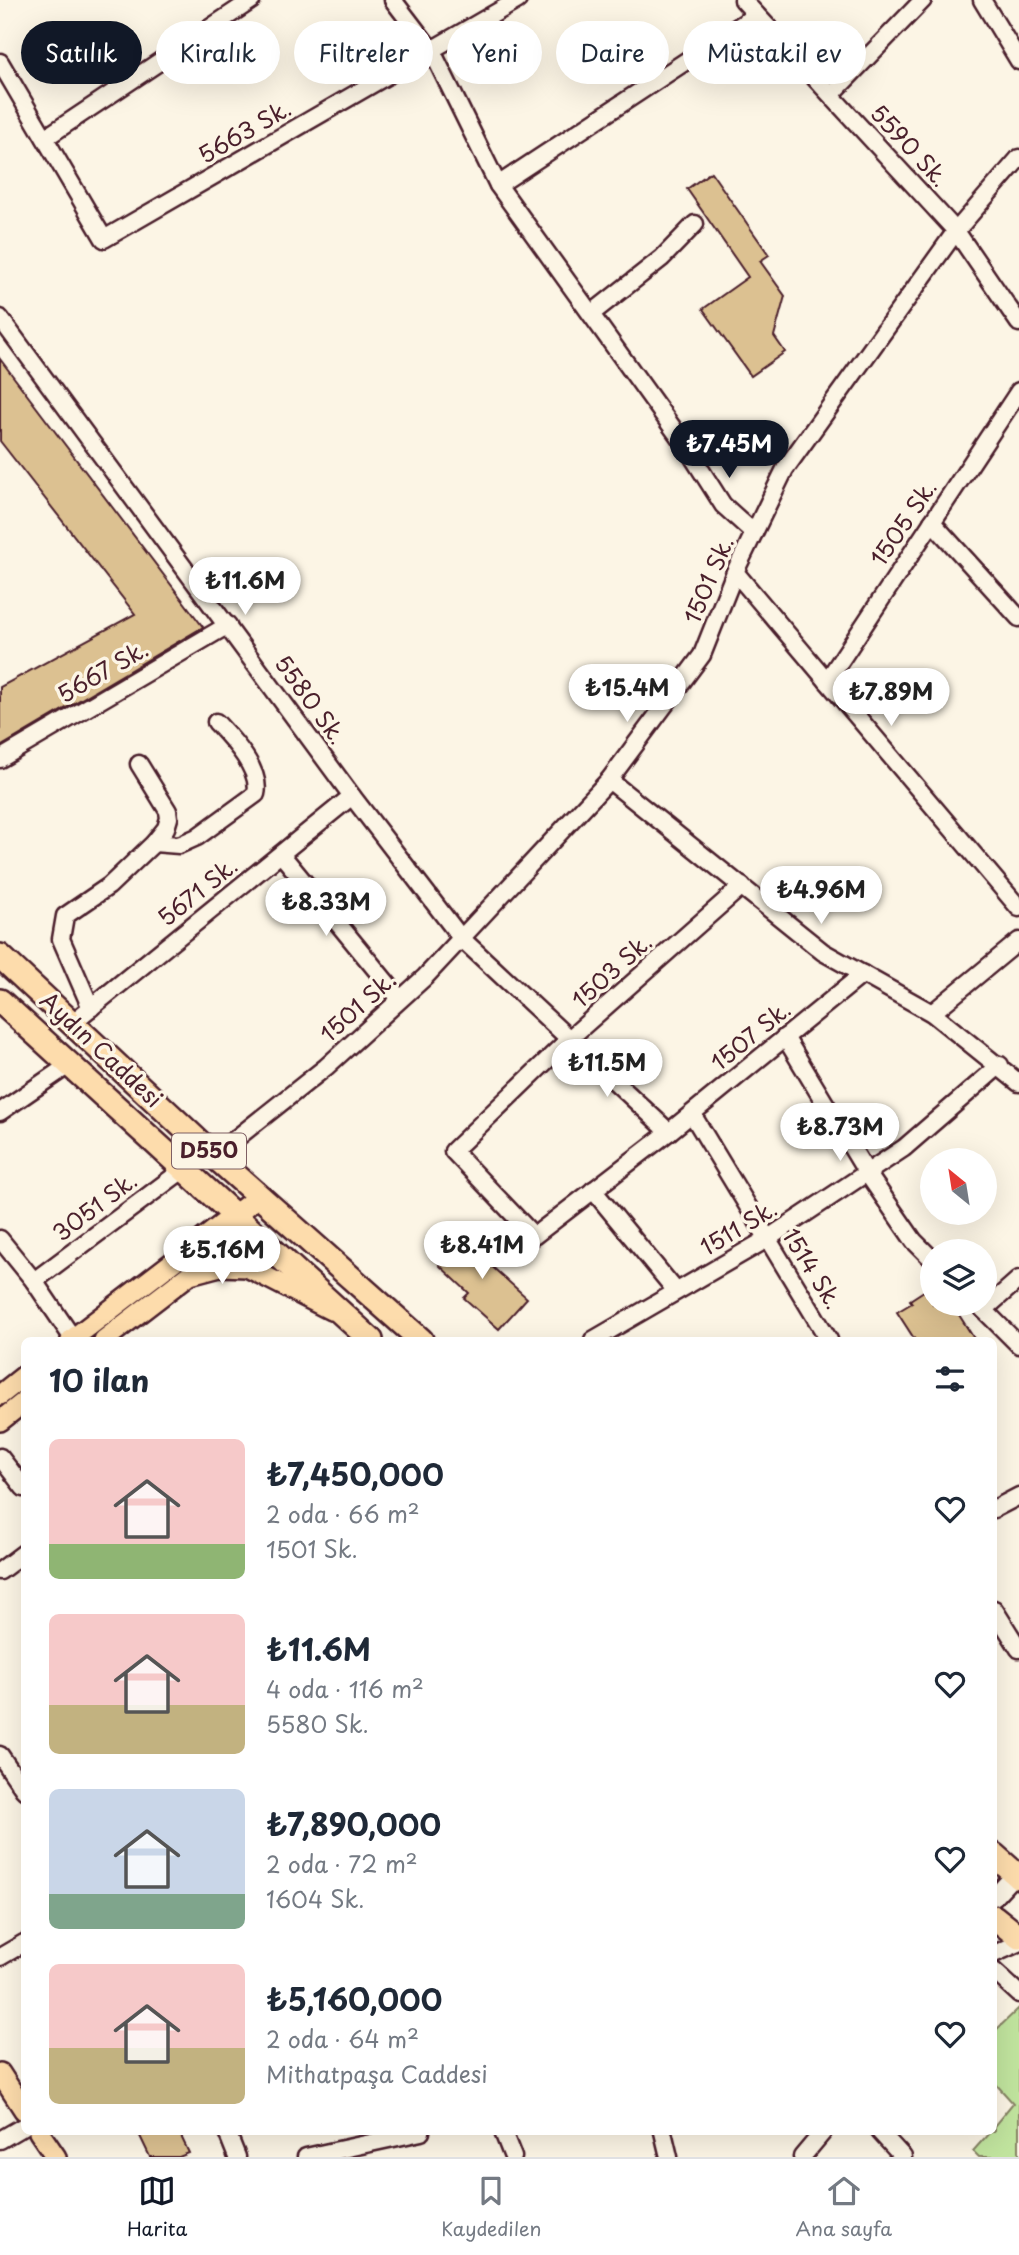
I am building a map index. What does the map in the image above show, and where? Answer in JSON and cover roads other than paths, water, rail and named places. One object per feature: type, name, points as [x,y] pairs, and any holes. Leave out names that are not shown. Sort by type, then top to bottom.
[{"type":"highway","name":"Aydın Caddesi","points":[[0,957],[215,1156],[418,1337]]},
{"type":"highway","name":"Aydın Caddesi","points":[[0,1001],[368,1337]]},
{"type":"highway","points":[[997,1857],[1018,1874]]},
{"type":"highway","points":[[997,1919],[1019,1937]]},
{"type":"main road","points":[[76,1337],[259,1196]]},
{"type":"main road","points":[[108,1337],[190,1274],[220,1266],[247,1267],[347,1318]]},
{"type":"main road","points":[[0,1395],[21,1378]]},
{"type":"main road","points":[[0,1421],[21,1404]]},
{"type":"main road","points":[[0,2073],[21,2105]]},
{"type":"main road","points":[[41,2135],[56,2157]]},
{"type":"street","points":[[0,62],[45,138],[251,0]]},
{"type":"street","points":[[393,0],[409,21]]},
{"type":"street","name":"5663 Sk.","points":[[433,50],[518,0]]},
{"type":"street","name":"5590 Sk.","points":[[743,0],[956,231],[1019,323]]},
{"type":"street","points":[[831,95],[923,0]]},
{"type":"street","points":[[982,0],[1019,61]]},
{"type":"street","points":[[498,185],[756,15]]},
{"type":"street","points":[[433,53],[498,185],[685,445],[723,505],[754,533]]},
{"type":"street","name":"5663 Sk.","points":[[45,138],[104,239],[374,84]]},
{"type":"street","name":"1501 Sk.","points":[[215,1156],[326,1067],[400,999],[609,780],[702,655],[734,572],[785,469],[956,231],[1019,158]]},
{"type":"street","points":[[591,314],[662,258],[695,224]]},
{"type":"street","name":"5580 Sk.","points":[[0,318],[352,796],[461,938],[669,1132]]},
{"type":"street","name":"1505 Sk.","points":[[827,681],[1019,391]]},
{"type":"street","points":[[932,522],[1019,618]]},
{"type":"street","points":[[734,572],[1019,908]]},
{"type":"street","name":"5667 Sk.","points":[[0,759],[228,625]]},
{"type":"street","points":[[154,843],[170,846],[188,841],[211,828],[256,794],[258,786],[250,766],[232,738],[216,722]]},
{"type":"street","points":[[91,1008],[61,939],[65,916],[109,886],[166,828],[168,811],[139,764]]},
{"type":"street","points":[[609,780],[824,951],[932,1013],[1000,1065],[1019,1083]]},
{"type":"street","name":"5671 Sk.","points":[[72,1023],[352,796]]},
{"type":"street","points":[[281,854],[400,999]]},
{"type":"street","name":"1503 Sk.","points":[[534,1236],[453,1151],[569,1039],[742,886]]},
{"type":"street","points":[[932,1013],[1019,941]]},
{"type":"street","name":"1507 Sk.","points":[[534,1236],[692,1114],[863,974]]},
{"type":"street","points":[[785,1037],[867,1173],[920,1247]]},
{"type":"street","points":[[0,1112],[70,1064]]},
{"type":"street","name":"1511 Sk.","points":[[598,1337],[767,1239],[904,1149],[1000,1065]]},
{"type":"street","name":"1514 Sk.","points":[[692,1114],[827,1337]]},
{"type":"street","name":"3051 Sk.","points":[[34,1281],[184,1169]]},
{"type":"street","points":[[593,1190],[676,1291]]},
{"type":"street","points":[[0,1239],[34,1281],[70,1337]]},
{"type":"street","points":[[997,1295],[1019,1279]]},
{"type":"street","points":[[990,1316],[1019,1345]]},
{"type":"street","points":[[0,1457],[21,1485]]},
{"type":"street","points":[[997,1508],[1019,1496]]},
{"type":"street","points":[[0,1572],[21,1555]]},
{"type":"street","points":[[997,1614],[1019,1649]]},
{"type":"street","points":[[1,1760],[21,1786]]},
{"type":"street","points":[[997,1894],[1018,1874]]},
{"type":"street","points":[[997,1953],[1019,1943]]},
{"type":"street","points":[[0,1957],[21,1945]]},
{"type":"street","points":[[997,1974],[1019,1994]]},
{"type":"street","points":[[0,2140],[21,2128]]},
{"type":"street","points":[[229,2135],[237,2157]]},
{"type":"street","points":[[306,2157],[407,2135]]},
{"type":"street","points":[[504,2135],[513,2157]]},
{"type":"street","points":[[664,2135],[669,2157]]},
{"type":"street","points":[[802,2157],[820,2135]]},
{"type":"street","points":[[883,2135],[903,2157]]}]
